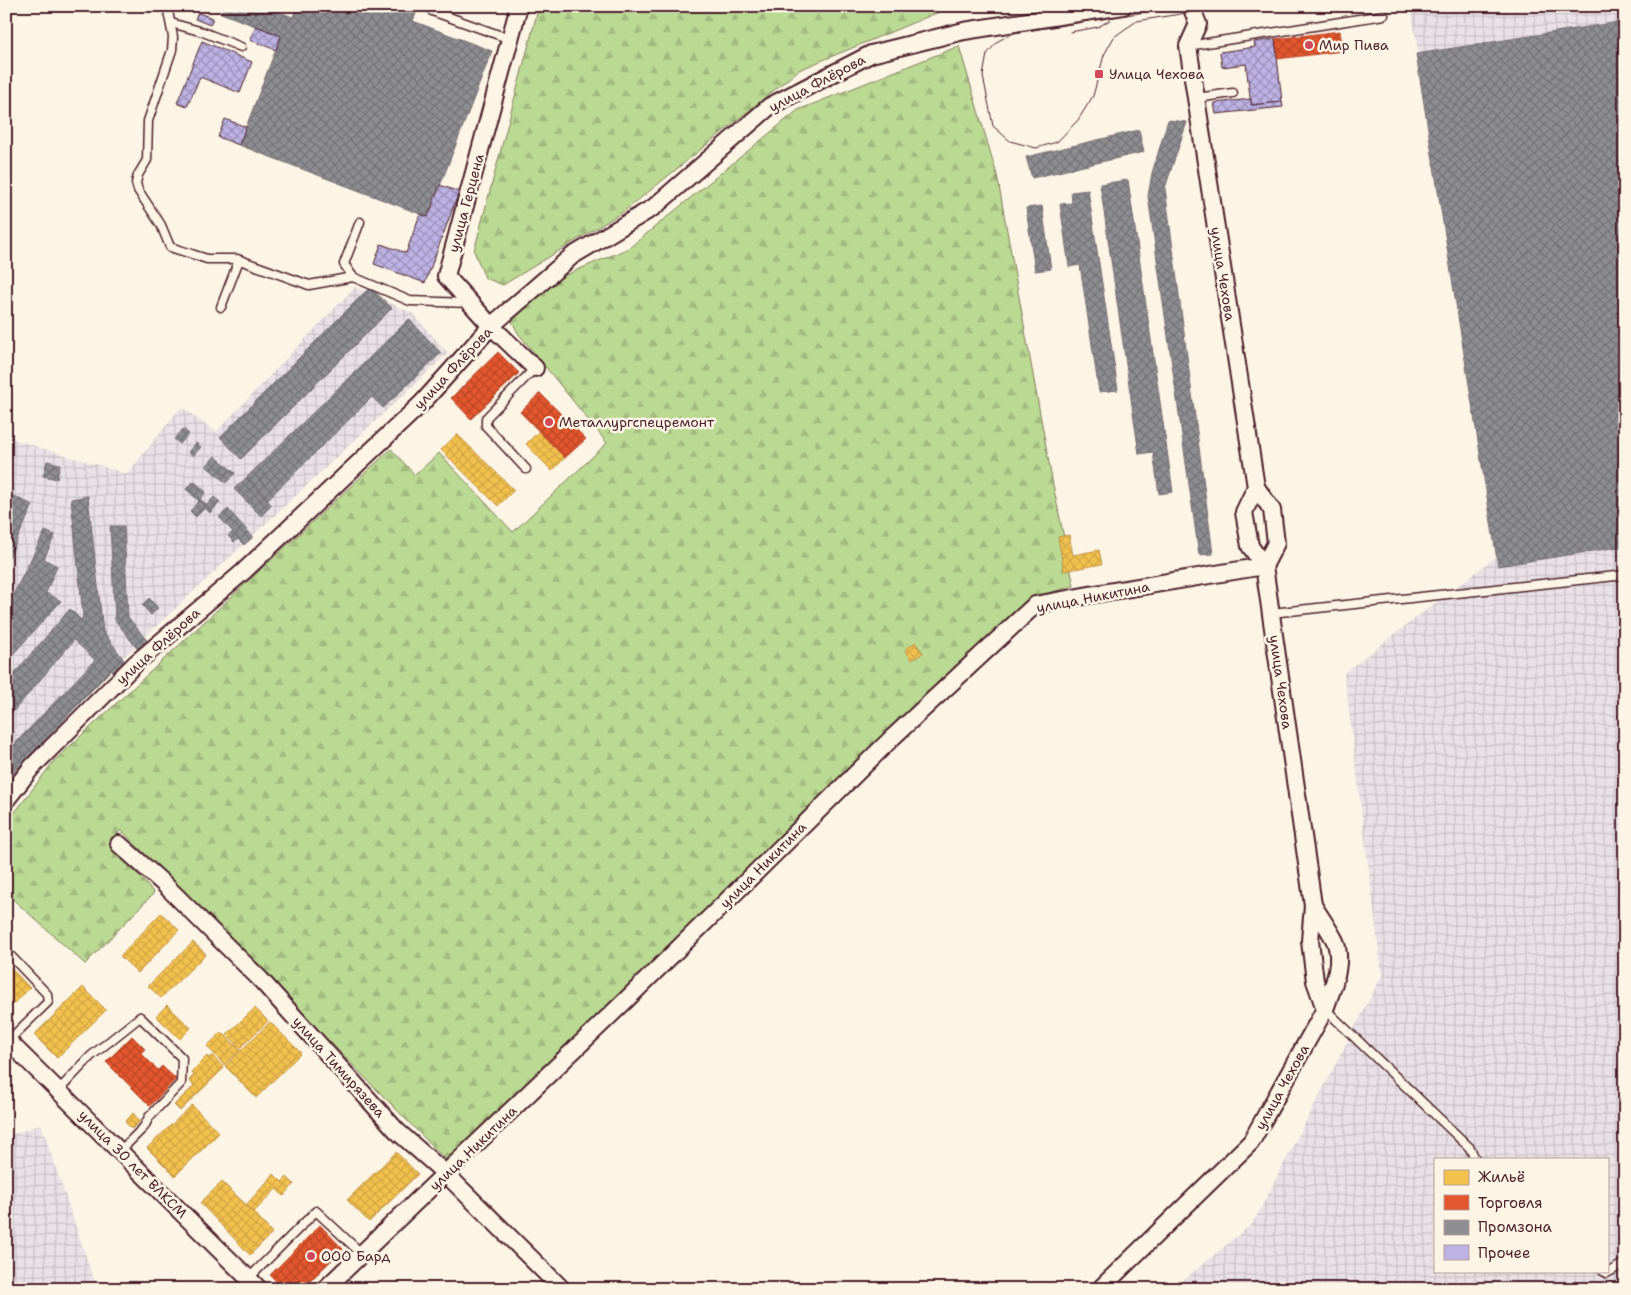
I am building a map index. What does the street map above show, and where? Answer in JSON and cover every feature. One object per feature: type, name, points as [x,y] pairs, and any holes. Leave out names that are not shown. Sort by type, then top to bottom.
[{"type":"street","name":"улица Герцена","points":[[519,6],[446,276],[492,326],[536,368]]},
{"type":"street","name":"улица Флёрова","points":[[6,800],[32,767],[137,662],[243,572],[422,403],[492,326],[572,256],[654,207],[770,106],[871,54],[1058,11],[1123,6]]},
{"type":"street","points":[[1188,46],[1198,24],[1191,6]]},
{"type":"street","name":"улица Чехова","points":[[1100,1289],[1251,1142],[1325,1009],[1315,981],[1310,941],[1313,904],[1264,566],[1250,546],[1244,512],[1256,488],[1188,46]]},
{"type":"street","points":[[1256,488],[1272,510],[1276,543],[1264,566]]},
{"type":"street","name":"улица Никитина","points":[[325,1289],[446,1174],[893,737],[1035,605],[1264,566]]},
{"type":"street","name":"улица Тимирязева","points":[[119,844],[164,883],[260,980],[397,1131],[446,1174],[562,1289]]},
{"type":"street","points":[[1313,904],[1336,943],[1338,963],[1335,982],[1325,1009]]},
{"type":"street","name":"улица 30 лет ВЛКСМ","points":[[7,1040],[254,1284]]},
{"type":"lane","points":[[168,6],[173,36],[172,50],[148,121],[147,160],[138,175],[136,183],[138,190],[161,225],[170,246],[207,259],[239,260],[309,285],[353,277]]},
{"type":"lane","points":[[432,11],[510,39]]},
{"type":"lane","points":[[1188,46],[1384,15]]},
{"type":"lane","points":[[171,23],[203,32],[241,47]]},
{"type":"lane","points":[[1196,98],[1232,93]]},
{"type":"lane","points":[[360,222],[344,264],[353,277],[410,301],[471,303]]},
{"type":"lane","points":[[221,307],[239,260]]},
{"type":"lane","points":[[526,469],[486,426],[486,418],[536,368]]},
{"type":"lane","points":[[1271,613],[1625,575]]},
{"type":"lane","points":[[6,951],[48,994],[48,1002],[7,1040]]},
{"type":"lane","points":[[1325,1009],[1470,1148],[1474,1158]]},
{"type":"lane","points":[[58,1091],[91,1056],[140,1017],[182,1058],[181,1084],[148,1117],[144,1127],[120,1151]]},
{"type":"lane","points":[[254,1284],[316,1211],[362,1254]]},
{"type":"lane","points":[[1605,1272],[1607,1273],[1625,1263]]},
{"type":"shaded area","points":[[1411,6],[1625,6],[1625,1289],[1173,1289],[1253,1223],[1382,975],[1344,673],[1497,556]]},
{"type":"shaded area","points":[[355,287],[412,313],[448,353],[19,755],[6,771],[6,437],[127,474],[181,407],[216,432]]},
{"type":"shaded area","points":[[41,1124],[97,1289],[6,1289],[6,1137]]},
{"type":"green space","points":[[539,6],[951,7],[799,70],[626,210],[503,285],[485,278],[474,251]]},
{"type":"green space","points":[[959,46],[997,175],[1052,480],[1074,586],[1029,598],[448,1162],[121,830],[110,843],[154,893],[85,964],[6,893],[6,824],[54,761],[391,449],[415,475],[439,453],[513,532],[607,443],[518,333],[502,302],[629,248],[798,110]]},
{"type":"building: Жильё","points":[[539,431],[565,458],[552,471],[526,444]]},
{"type":"building: Жильё","points":[[457,434],[514,490],[498,506],[441,450]]},
{"type":"building: Жильё","points":[[1069,535],[1073,555],[1099,550],[1102,564],[1064,571],[1058,537]]},
{"type":"building: Жильё","points":[[915,642],[923,653],[912,660],[905,650]]},
{"type":"building: Жильё","points":[[161,913],[179,930],[138,973],[120,956]]},
{"type":"building: Жильё","points":[[193,942],[206,954],[161,998],[148,986]]},
{"type":"building: Жильё","points":[[6,963],[30,988],[8,1009],[6,1006]]},
{"type":"building: Жильё","points":[[83,987],[106,1010],[57,1058],[34,1035]]},
{"type":"building: Жильё","points":[[167,1005],[191,1028],[180,1039],[156,1016]]},
{"type":"building: Жильё","points":[[255,1008],[268,1021],[240,1048],[227,1034]]},
{"type":"building: Жильё","points":[[270,1022],[301,1053],[256,1098],[225,1066]]},
{"type":"building: Жильё","points":[[222,1032],[240,1050],[224,1065],[207,1046]]},
{"type":"building: Жильё","points":[[212,1055],[224,1068],[180,1111],[174,1105],[194,1086],[189,1080],[194,1075],[191,1072],[207,1056],[209,1058]]},
{"type":"building: Жильё","points":[[192,1105],[219,1133],[175,1176],[147,1148]]},
{"type":"building: Жильё","points":[[133,1113],[140,1121],[132,1129],[125,1122]]},
{"type":"building: Жильё","points":[[396,1152],[418,1174],[369,1222],[347,1200]]},
{"type":"building: Жильё","points":[[274,1174],[282,1182],[287,1177],[294,1184],[284,1196],[276,1189],[254,1212],[246,1205]]},
{"type":"building: Жильё","points":[[222,1182],[254,1212],[272,1233],[250,1255],[200,1203]]},
{"type":"building: Торговля","name":"Мир Пива","points":[[1340,31],[1343,51],[1277,59],[1275,39]]},
{"type":"building: Торговля","points":[[498,352],[519,373],[471,419],[451,398]]},
{"type":"building: Торговля","name":"Металлургспецремонт","points":[[540,393],[586,439],[565,458],[520,412]]},
{"type":"building: Торговля","points":[[132,1036],[145,1049],[141,1053],[158,1070],[162,1066],[176,1079],[150,1106],[106,1062]]},
{"type":"building: Торговля","name":"ООО Бард","points":[[320,1225],[343,1249],[302,1289],[284,1289],[270,1275]]},
{"type":"building: Промзона","points":[[223,6],[263,6],[293,17],[297,6],[419,6],[413,21],[492,51],[428,217],[239,145],[281,36],[221,13]]},
{"type":"building: Промзона","points":[[1625,21],[1625,546],[1498,566],[1416,54]]},
{"type":"building: Промзона","points":[[1168,120],[1187,122],[1165,188],[1213,554],[1199,555],[1148,196],[1152,173]]},
{"type":"building: Промзона","points":[[1139,130],[1144,152],[1032,178],[1026,157]]},
{"type":"building: Промзона","points":[[1128,180],[1173,492],[1159,494],[1153,452],[1139,454],[1100,184]]},
{"type":"building: Промзона","points":[[1088,190],[1118,390],[1099,392],[1080,265],[1069,267],[1060,204],[1072,203],[1071,192]]},
{"type":"building: Промзона","points":[[1042,206],[1051,269],[1035,271],[1026,208]]},
{"type":"building: Промзона","points":[[370,287],[392,308],[241,459],[220,437]]},
{"type":"building: Промзона","points":[[409,319],[441,353],[383,408],[372,397],[267,500],[246,478]]},
{"type":"building: Промзона","points":[[183,429],[189,434],[180,444],[174,439]]},
{"type":"building: Промзона","points":[[196,443],[201,447],[193,456],[188,452]]},
{"type":"building: Промзона","points":[[215,456],[235,473],[226,483],[206,466]]},
{"type":"building: Промзона","points":[[47,461],[60,464],[57,479],[43,476]]},
{"type":"building: Промзона","points":[[246,478],[272,505],[261,516],[234,489]]},
{"type":"building: Промзона","points":[[194,481],[206,492],[200,499],[207,505],[214,497],[220,502],[210,513],[205,508],[196,517],[190,511],[199,501],[186,489]]},
{"type":"building: Промзона","points":[[13,496],[33,505],[6,564],[6,511]]},
{"type":"building: Промзона","points":[[88,496],[103,631],[126,663],[116,675],[111,670],[6,781],[6,753],[95,660],[74,640],[6,720],[6,683],[70,609],[81,620],[83,616],[71,499]]},
{"type":"building: Промзона","points":[[228,509],[253,537],[244,545],[238,539],[234,542],[228,536],[233,532],[219,517]]},
{"type":"building: Промзона","points":[[110,526],[124,526],[128,617],[149,643],[139,651],[115,620]]},
{"type":"building: Промзона","points":[[45,531],[55,535],[44,559],[57,566],[46,593],[61,601],[6,662],[6,609]]},
{"type":"building: Промзона","points":[[149,598],[158,608],[151,615],[142,605]]},
{"type":"building: Прочее","points":[[198,13],[213,18],[210,25],[195,19]]},
{"type":"building: Прочее","points":[[256,26],[281,36],[276,50],[250,40]]},
{"type":"building: Прочее","points":[[1275,39],[1282,102],[1251,105],[1246,64],[1222,67],[1220,52],[1255,47],[1254,42]]},
{"type":"building: Прочее","points":[[202,41],[252,62],[240,93],[200,77],[187,107],[177,103]]},
{"type":"building: Прочее","points":[[1251,99],[1251,105],[1282,102],[1283,107],[1216,114],[1214,103]]},
{"type":"building: Прочее","points":[[225,119],[246,127],[239,145],[218,137]]},
{"type":"building: Прочее","points":[[440,185],[459,192],[425,283],[374,264],[381,244],[406,253],[420,214],[428,217]]},
{"type":"tram line","points":[[1182,6],[1014,33],[998,41],[987,54],[983,76],[993,126],[1010,141],[1036,148],[1057,142],[1078,120],[1093,96],[1104,55],[1114,37],[1137,21],[1229,6]]},
{"type":"tram line","points":[[1070,32],[1098,27],[1110,20]]},
{"type":"place","name":"Мир Пива","points":[[1309,45]]},
{"type":"place","name":"Улица Чехова","points":[[1099,74]]},
{"type":"place","name":"Металлургспецремонт","points":[[549,422]]},
{"type":"place","name":"ООО Бард","points":[[311,1256]]}]
